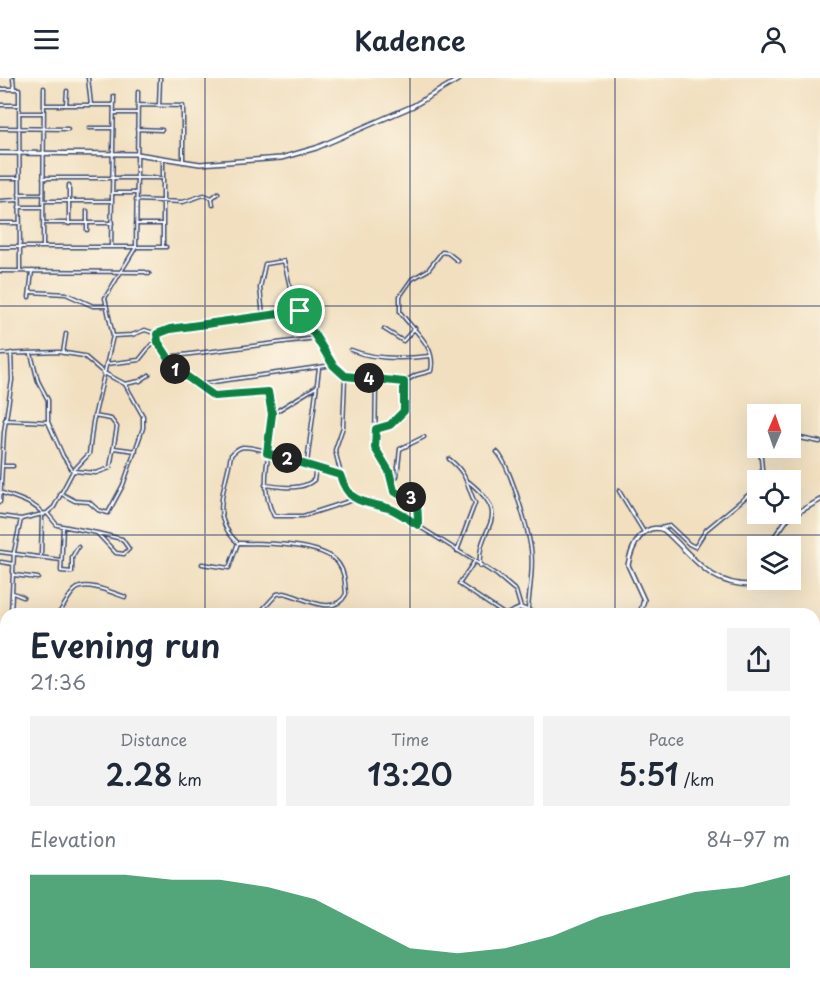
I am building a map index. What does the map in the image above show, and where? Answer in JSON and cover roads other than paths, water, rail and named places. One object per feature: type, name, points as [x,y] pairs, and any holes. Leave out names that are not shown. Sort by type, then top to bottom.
[{"type":"street","points":[[13,78],[14,89]]},
{"type":"street","points":[[88,78],[91,105]]},
{"type":"street","points":[[159,106],[160,78]]},
{"type":"street","points":[[0,153],[113,153],[215,164],[259,162],[316,148],[413,106],[461,78]]},
{"type":"street","points":[[43,246],[44,88]]},
{"type":"street","points":[[0,89],[19,89],[20,271]]},
{"type":"street","points":[[66,105],[67,91]]},
{"type":"street","points":[[0,516],[21,519],[44,515],[54,507],[73,471],[89,453],[94,416],[113,336],[105,298],[136,247],[138,92]]},
{"type":"street","points":[[111,247],[114,96]]},
{"type":"street","points":[[0,105],[19,105]]},
{"type":"street","points":[[44,105],[114,105]]},
{"type":"street","points":[[138,105],[183,106],[183,162]]},
{"type":"street","points":[[19,113],[43,113]]},
{"type":"street","points":[[114,113],[137,113]]},
{"type":"street","points":[[0,128],[68,129]]},
{"type":"street","points":[[89,128],[113,128]]},
{"type":"street","points":[[137,129],[162,129]]},
{"type":"street","points":[[0,247],[165,247],[163,158]]},
{"type":"street","points":[[0,178],[19,178]]},
{"type":"street","points":[[43,178],[163,178]]},
{"type":"street","points":[[69,185],[69,224]]},
{"type":"street","points":[[112,193],[136,194]]},
{"type":"street","points":[[212,198],[218,193]]},
{"type":"street","points":[[19,194],[43,194]]},
{"type":"street","points":[[136,200],[183,202],[204,195],[212,198]]},
{"type":"street","points":[[212,198],[213,205]]},
{"type":"street","points":[[0,201],[19,201]]},
{"type":"street","points":[[43,201],[112,201]]},
{"type":"street","points":[[19,207],[43,207]]},
{"type":"street","points":[[87,211],[87,230]]},
{"type":"street","points":[[0,223],[19,223]]},
{"type":"street","points":[[44,223],[112,223]]},
{"type":"street","points":[[136,224],[163,224]]},
{"type":"street","points":[[263,316],[260,280],[265,264],[284,261],[293,300],[333,365],[345,376],[404,382],[416,375],[431,371],[426,342],[400,312],[400,296],[412,279],[428,270],[442,252],[448,253],[458,261]]},
{"type":"street","points":[[0,271],[122,271],[149,274]]},
{"type":"street","points":[[29,297],[32,271]]},
{"type":"street","points":[[31,292],[66,294],[93,306],[106,306]]},
{"type":"street","points":[[113,336],[132,335],[145,330],[157,334],[170,329],[300,311]]},
{"type":"street","points":[[384,329],[403,341],[415,328]]},
{"type":"street","points":[[63,353],[66,334]]},
{"type":"street","points":[[157,334],[158,342],[175,368],[214,396],[268,392],[272,414],[265,485],[268,505],[274,516],[282,518],[303,516],[356,499]]},
{"type":"street","points":[[167,357],[316,338]]},
{"type":"street","points":[[106,364],[139,360],[152,345],[158,342]]},
{"type":"street","points":[[351,350],[373,356],[410,359],[430,356]]},
{"type":"street","points":[[31,352],[38,381],[48,400],[48,422],[63,456],[73,471]]},
{"type":"street","points":[[0,354],[31,352],[84,356],[104,373],[125,384],[143,416],[136,451],[123,486],[108,513],[98,510],[89,502],[75,501],[60,493]]},
{"type":"street","points":[[0,502],[5,456],[4,432],[12,380],[11,353]]},
{"type":"street","points":[[197,384],[333,365]]},
{"type":"street","points":[[307,463],[320,368]]},
{"type":"street","points":[[125,384],[140,381],[148,375]]},
{"type":"street","points":[[345,376],[343,426],[335,450],[345,491],[368,505],[391,509],[511,585],[520,598],[521,608]]},
{"type":"street","points":[[376,378],[375,448],[389,471],[396,493],[410,497],[416,504],[418,525]]},
{"type":"street","points":[[376,429],[390,425],[402,416],[404,382]]},
{"type":"street","points":[[272,414],[317,387]]},
{"type":"street","points":[[73,471],[104,472],[110,468],[117,437],[115,422],[94,416]]},
{"type":"street","points":[[6,420],[48,422]]},
{"type":"street","points":[[0,430],[4,432]]},
{"type":"street","points":[[392,484],[397,476],[400,449],[424,437]]},
{"type":"street","points":[[801,438],[820,442]]},
{"type":"street","points":[[0,442],[5,443]]},
{"type":"street","points":[[264,608],[277,594],[284,593],[327,606],[337,604],[346,594],[344,574],[338,562],[331,556],[317,551],[288,545],[238,543],[226,532],[220,519],[231,456],[243,447],[307,463],[340,475]]},
{"type":"street","points":[[114,448],[136,451]]},
{"type":"street","points":[[496,452],[505,460],[511,475],[531,548],[528,608]]},
{"type":"street","points":[[0,456],[5,456]]},
{"type":"street","points":[[449,459],[462,470],[476,506],[457,551]]},
{"type":"street","points":[[4,466],[13,466]]},
{"type":"street","points":[[265,485],[288,488],[310,483],[314,480],[316,466]]},
{"type":"street","points":[[468,481],[487,498],[493,508],[490,525],[479,553],[480,566]]},
{"type":"street","points":[[619,491],[644,532]]},
{"type":"street","points":[[1,492],[15,500],[32,504],[57,525],[97,532],[122,539],[129,549],[123,554],[116,553],[97,532]]},
{"type":"street","points":[[642,608],[644,600],[628,572],[628,565],[633,548],[644,532],[670,526],[695,547],[706,530],[747,496]]},
{"type":"street","points":[[775,536],[788,518],[820,500]]},
{"type":"street","points":[[41,556],[44,515]]},
{"type":"street","points":[[12,608],[14,554],[21,519]]},
{"type":"street","points":[[63,527],[61,571],[72,572],[72,557],[78,547]]},
{"type":"street","points":[[660,528],[721,581],[747,584]]},
{"type":"street","points":[[202,564],[229,568],[238,543]]},
{"type":"street","points":[[0,552],[61,560]]},
{"type":"street","points":[[1,562],[13,564]]},
{"type":"street","points":[[474,562],[459,584],[497,608]]},
{"type":"street","points":[[14,575],[38,578]]},
{"type":"street","points":[[62,608],[74,591],[80,587],[97,587],[125,597]]},
{"type":"street","points":[[14,593],[23,597]]}]
